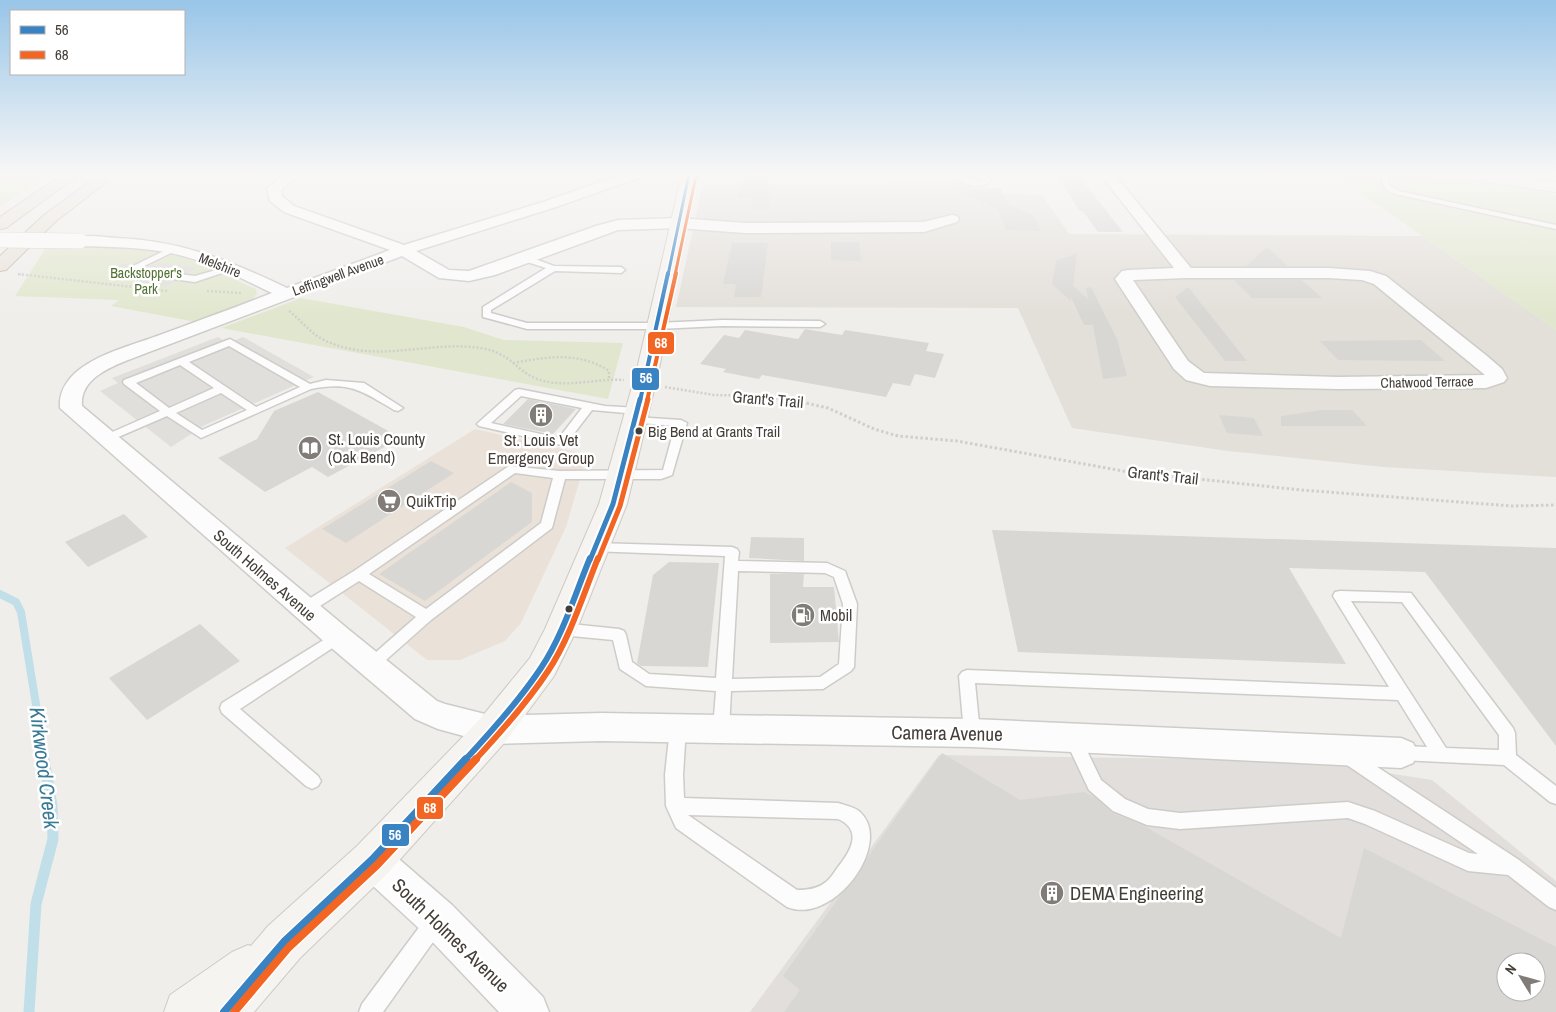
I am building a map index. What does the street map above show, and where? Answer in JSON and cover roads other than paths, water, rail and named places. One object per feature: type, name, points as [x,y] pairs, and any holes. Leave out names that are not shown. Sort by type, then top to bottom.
[{"type":"highway","points":[[5,270],[47,221]]},
{"type":"main road","points":[[224,1012],[284,942],[372,860],[493,730],[542,667],[561,629],[613,504],[644,383],[678,223]]},
{"type":"main road","points":[[187,1012],[284,942]]},
{"type":"street","points":[[323,221],[404,250],[446,274],[460,276],[478,274],[608,227],[678,223],[745,228],[924,227],[944,221]]},
{"type":"street","name":"Leffingwell Avenue","points":[[75,384],[112,360],[404,250],[496,221]]},
{"type":"street","points":[[1145,221],[1186,273]]},
{"type":"street","name":"Melshire","points":[[0,240],[142,244],[172,249],[206,258],[287,294]]},
{"type":"street","name":"Chatwood Terrace","points":[[1186,273],[1329,273],[1372,277],[1380,280],[1480,360],[1495,373],[1497,378],[1486,382],[1338,383],[1210,380],[1195,377],[1188,374],[1181,365],[1124,279],[1128,275],[1186,273]]},
{"type":"street","name":"South Holmes Avenue","points":[[75,384],[69,400],[71,408],[304,609],[426,710],[438,716],[493,730]]},
{"type":"street","name":"Camera Avenue","points":[[493,730],[601,726],[972,733],[1072,736],[1401,753]]},
{"type":"street","name":"South Holmes Avenue","points":[[372,860],[438,919],[528,1012]]},
{"type":"lane","points":[[1529,221],[1556,227]]},
{"type":"lane","points":[[172,249],[129,270],[195,279],[230,269]]},
{"type":"lane","points":[[524,258],[553,268],[621,270]]},
{"type":"lane","points":[[553,268],[486,309],[486,315],[527,326],[657,326],[722,323],[820,324]]},
{"type":"lane","points":[[308,387],[230,342],[128,382],[201,435],[308,387],[326,383],[360,385],[398,408]]},
{"type":"lane","points":[[181,361],[255,411]]},
{"type":"lane","points":[[105,439],[222,390]]},
{"type":"lane","points":[[304,609],[359,574],[513,469],[560,475],[661,475],[668,472],[681,425],[678,421],[636,416],[589,406],[519,392],[483,424],[562,442],[589,406]]},
{"type":"lane","points":[[372,664],[426,616],[547,525],[560,475]]},
{"type":"lane","points":[[595,548],[732,552],[721,728]]},
{"type":"lane","points":[[561,629],[619,635],[625,665],[646,680],[724,684],[823,683],[846,667],[850,604],[840,574],[827,568],[731,566]]},
{"type":"lane","points":[[359,574],[426,616]]},
{"type":"lane","points":[[1441,755],[1340,596],[1406,597],[1507,733],[1508,758]]},
{"type":"lane","points":[[312,781],[228,708],[338,637]]},
{"type":"lane","points":[[972,733],[967,676],[1403,694]]},
{"type":"lane","points":[[675,806],[838,811],[853,817],[860,828],[862,842],[854,861],[833,889],[812,900],[794,900],[682,822],[675,806],[673,782],[678,728]]},
{"type":"lane","points":[[1072,736],[1095,785],[1119,805],[1147,817],[1180,821],[1348,810],[1468,862],[1512,866]]},
{"type":"lane","points":[[1338,750],[1512,866],[1556,900]]},
{"type":"lane","points":[[1401,753],[1508,758],[1556,796]]},
{"type":"lane","points":[[370,1012],[438,919]]},
{"type":"waterway","name":"Kirkwood Creek","points":[[0,594],[16,602],[21,612],[45,760]]},
{"type":"waterway","name":"Kirkwood Creek","points":[[29,1012],[36,904],[53,839],[52,806],[44,759]]},
{"type":"place","name":"St. Louis Vet Emergency Group","points":[[541,415]]},
{"type":"place","name":"Big Bend at Grants Trail","points":[[639,431]]},
{"type":"place","name":"St. Louis County (Oak Bend)","points":[[310,448]]},
{"type":"place","name":"QuikTrip","points":[[389,501]]},
{"type":"place","name":"Mobil","points":[[803,615]]},
{"type":"place","name":"DEMA Engineering","points":[[1052,893]]},
{"type":"park label","name":"Backstopper's Park","points":[[146,282]]}]
